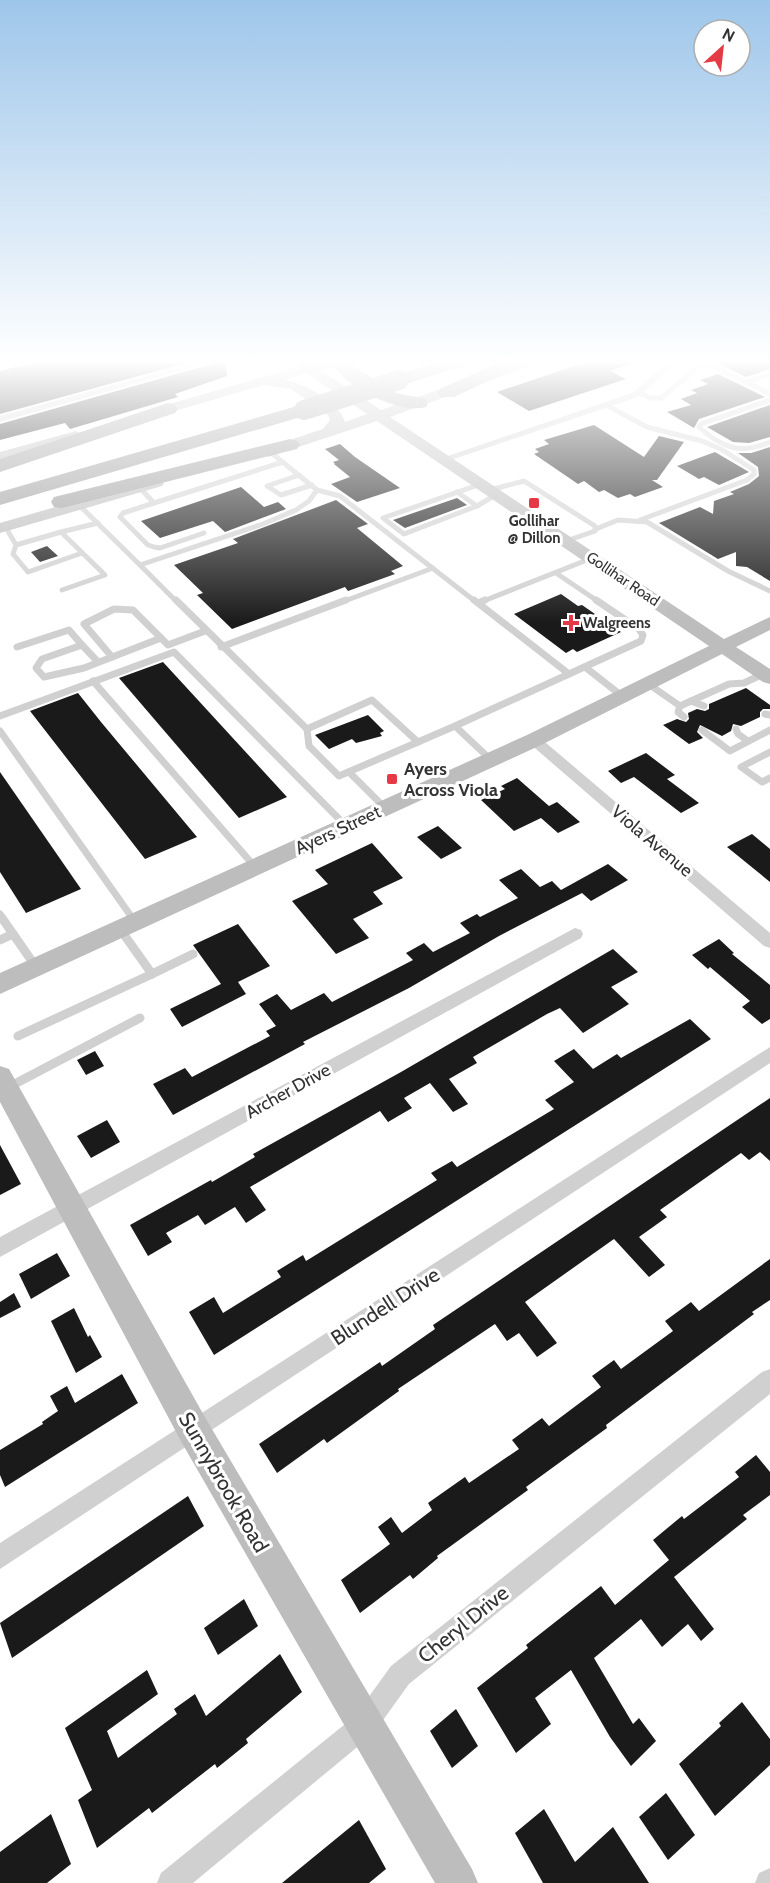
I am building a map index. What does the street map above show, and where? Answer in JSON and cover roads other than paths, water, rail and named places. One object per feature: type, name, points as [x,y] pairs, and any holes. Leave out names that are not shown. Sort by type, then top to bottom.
[{"type":"highway","points":[[0,466],[53,448]]},
{"type":"highway","points":[[4,493],[154,448]]},
{"type":"highway","points":[[2,524],[287,454]]},
{"type":"main road","points":[[0,457],[32,448]]},
{"type":"main road","points":[[2,524],[79,505],[269,451],[287,454],[298,448]]},
{"type":"main road","name":"Gollihar Road","points":[[427,448],[767,676]]},
{"type":"main road","name":"Ayers Street","points":[[0,984],[534,740],[721,645],[770,623]]},
{"type":"main road","name":"Sunnybrook Road","points":[[3,1082],[194,1431],[458,1883]]},
{"type":"street","points":[[444,459],[477,448]]},
{"type":"street","name":"Viola Avenue","points":[[534,740],[770,942]]},
{"type":"street","name":"Archer Drive","points":[[0,1248],[575,934]]},
{"type":"street","name":"Blundell Drive","points":[[0,1557],[770,1054]]},
{"type":"street","name":"Cheryl Drive","points":[[171,1883],[364,1725],[400,1674],[770,1380]]},
{"type":"lane","points":[[566,541],[618,520],[640,520],[747,480],[754,474],[754,470],[718,448]]},
{"type":"lane","points":[[735,448],[750,450],[755,448]]},
{"type":"lane","points":[[204,533],[160,548],[154,547],[148,545],[120,517],[123,513],[287,454],[299,475],[318,490],[340,496],[569,674]]},
{"type":"lane","points":[[299,475],[267,486],[281,495],[312,485]]},
{"type":"lane","points":[[490,489],[477,506],[404,534],[383,518],[457,492],[490,489],[524,481],[595,526],[596,529]]},
{"type":"lane","points":[[140,488],[154,503]]},
{"type":"lane","points":[[140,565],[288,513],[309,501],[318,490]]},
{"type":"lane","points":[[457,492],[477,506]]},
{"type":"lane","points":[[79,505],[307,729],[309,746],[339,776],[641,641],[643,635],[639,629],[556,573]]},
{"type":"lane","points":[[640,520],[664,531],[728,571],[770,591]]},
{"type":"lane","points":[[16,545],[98,523]]},
{"type":"lane","points":[[104,530],[124,523]]},
{"type":"lane","points":[[2,524],[16,545],[14,554],[28,572],[82,553]]},
{"type":"lane","points":[[61,532],[105,575],[62,590]]},
{"type":"lane","points":[[478,603],[592,558]]},
{"type":"lane","points":[[221,647],[433,568]]},
{"type":"lane","points":[[17,647],[69,630],[92,618],[120,608],[134,610],[168,645],[205,631]]},
{"type":"lane","points":[[84,624],[112,657]]},
{"type":"lane","points":[[69,630],[98,662]]},
{"type":"lane","points":[[82,645],[42,659],[36,668],[44,677],[51,678],[161,638]]},
{"type":"lane","points":[[0,716],[170,652],[177,652],[346,826]]},
{"type":"lane","points":[[585,667],[622,696]]},
{"type":"lane","points":[[694,705],[744,683],[767,676]]},
{"type":"lane","points":[[93,681],[255,868]]},
{"type":"lane","points":[[647,683],[680,706],[704,706]]},
{"type":"lane","points":[[307,729],[372,700],[418,742]]},
{"type":"lane","points":[[680,706],[678,712],[684,717]]},
{"type":"lane","points":[[455,726],[491,760]]},
{"type":"lane","points":[[702,730],[730,751],[770,730]]},
{"type":"lane","points":[[0,731],[128,926],[152,974]]},
{"type":"lane","points":[[729,732],[737,731],[748,741]]},
{"type":"lane","points":[[770,752],[741,767],[762,782],[770,778]]},
{"type":"lane","points":[[349,772],[385,808]]},
{"type":"lane","points":[[0,914],[36,967]]},
{"type":"lane","points":[[0,940],[13,934]]},
{"type":"lane","points":[[18,1036],[193,954]]},
{"type":"lane","points":[[3,1082],[140,1018]]},
{"type":"place","name":"Gollihar @ Dillon","points":[[534,503]]},
{"type":"place","name":"Walgreens","points":[[571,623]]},
{"type":"place","name":"Ayers Across Viola","points":[[392,779]]}]
